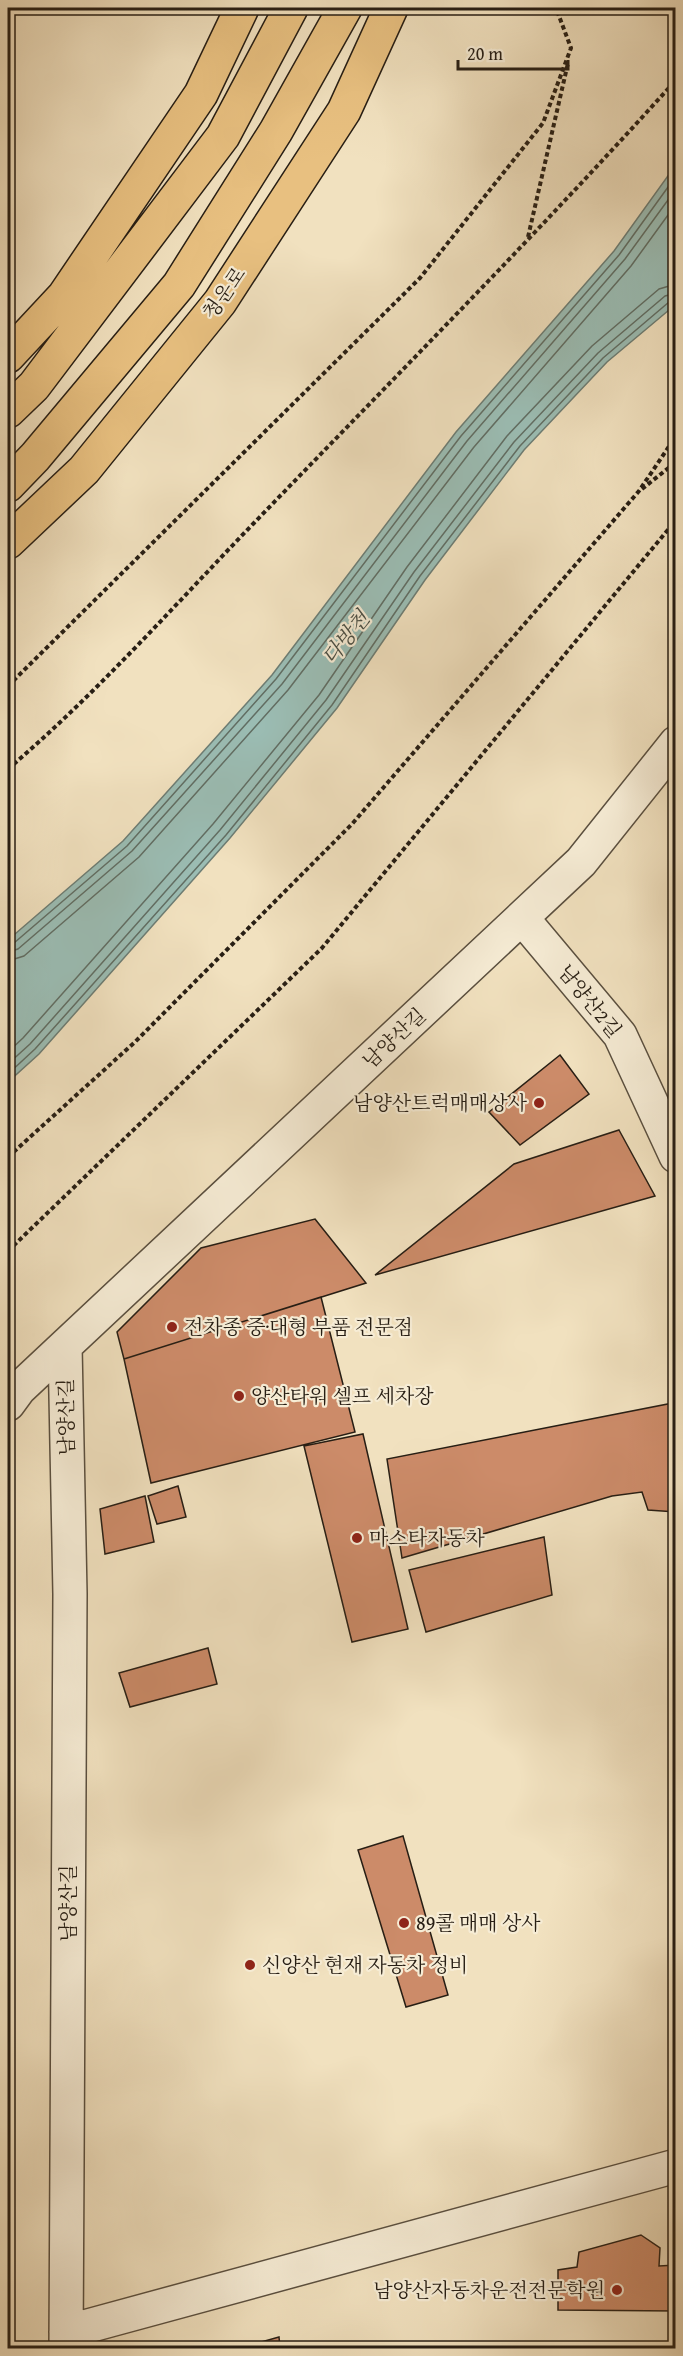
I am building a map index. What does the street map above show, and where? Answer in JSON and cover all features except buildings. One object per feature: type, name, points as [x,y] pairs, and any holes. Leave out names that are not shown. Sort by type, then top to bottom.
[{"type":"main road","points":[[8,356],[64,296],[201,94],[242,8]]},
{"type":"main road","points":[[8,411],[34,386],[223,136],[291,8]]},
{"type":"main road","name":"청운로","points":[[8,485],[35,457],[179,285],[276,131],[345,8]]},
{"type":"main road","name":"청운로","points":[[8,542],[84,470],[220,302],[344,111],[391,8]]},
{"type":"main road","points":[[344,111],[393,48],[415,8]]},
{"type":"street","name":"남양산길","points":[[66,2340],[70,1594],[65,1346],[581,862],[675,743]]},
{"type":"street","name":"남양산2길","points":[[522,918],[620,1035],[675,1156]]},
{"type":"street","points":[[8,1404],[19,1389],[65,1346]]},
{"type":"street","points":[[66,2340],[675,2166]]},
{"type":"path","points":[[528,238],[571,48],[556,8]]},
{"type":"path","points":[[8,686],[420,278],[543,123],[571,48]]},
{"type":"path","points":[[8,770],[39,743],[134,650],[252,525],[412,362],[618,144],[675,80]]},
{"type":"path","points":[[8,1156],[135,1042],[351,824],[639,491],[675,436]]},
{"type":"path","points":[[639,491],[675,462]]},
{"type":"path","points":[[8,1251],[322,948],[675,520]]},
{"type":"water","name":"다방천","points":[[675,166],[675,305],[607,362],[524,450],[425,580],[337,708],[230,838],[39,1054],[8,1082],[8,940],[123,841],[272,675],[456,432],[614,251]]},
{"type":"place","name":"남양산트럭매매상사","points":[[539,1103]]},
{"type":"place","name":"전차종 중·대형 부품 전문점","points":[[172,1327]]},
{"type":"place","name":"양산타워 셀프 세차장","points":[[239,1396]]},
{"type":"place","name":"마스타자동차","points":[[357,1538]]},
{"type":"place","name":"89콜 매매 상사","points":[[404,1923]]},
{"type":"place","name":"신양산 현재 자동차 정비","points":[[250,1965]]},
{"type":"place","name":"남양산자동차운전전문학원","points":[[617,2290]]}]
